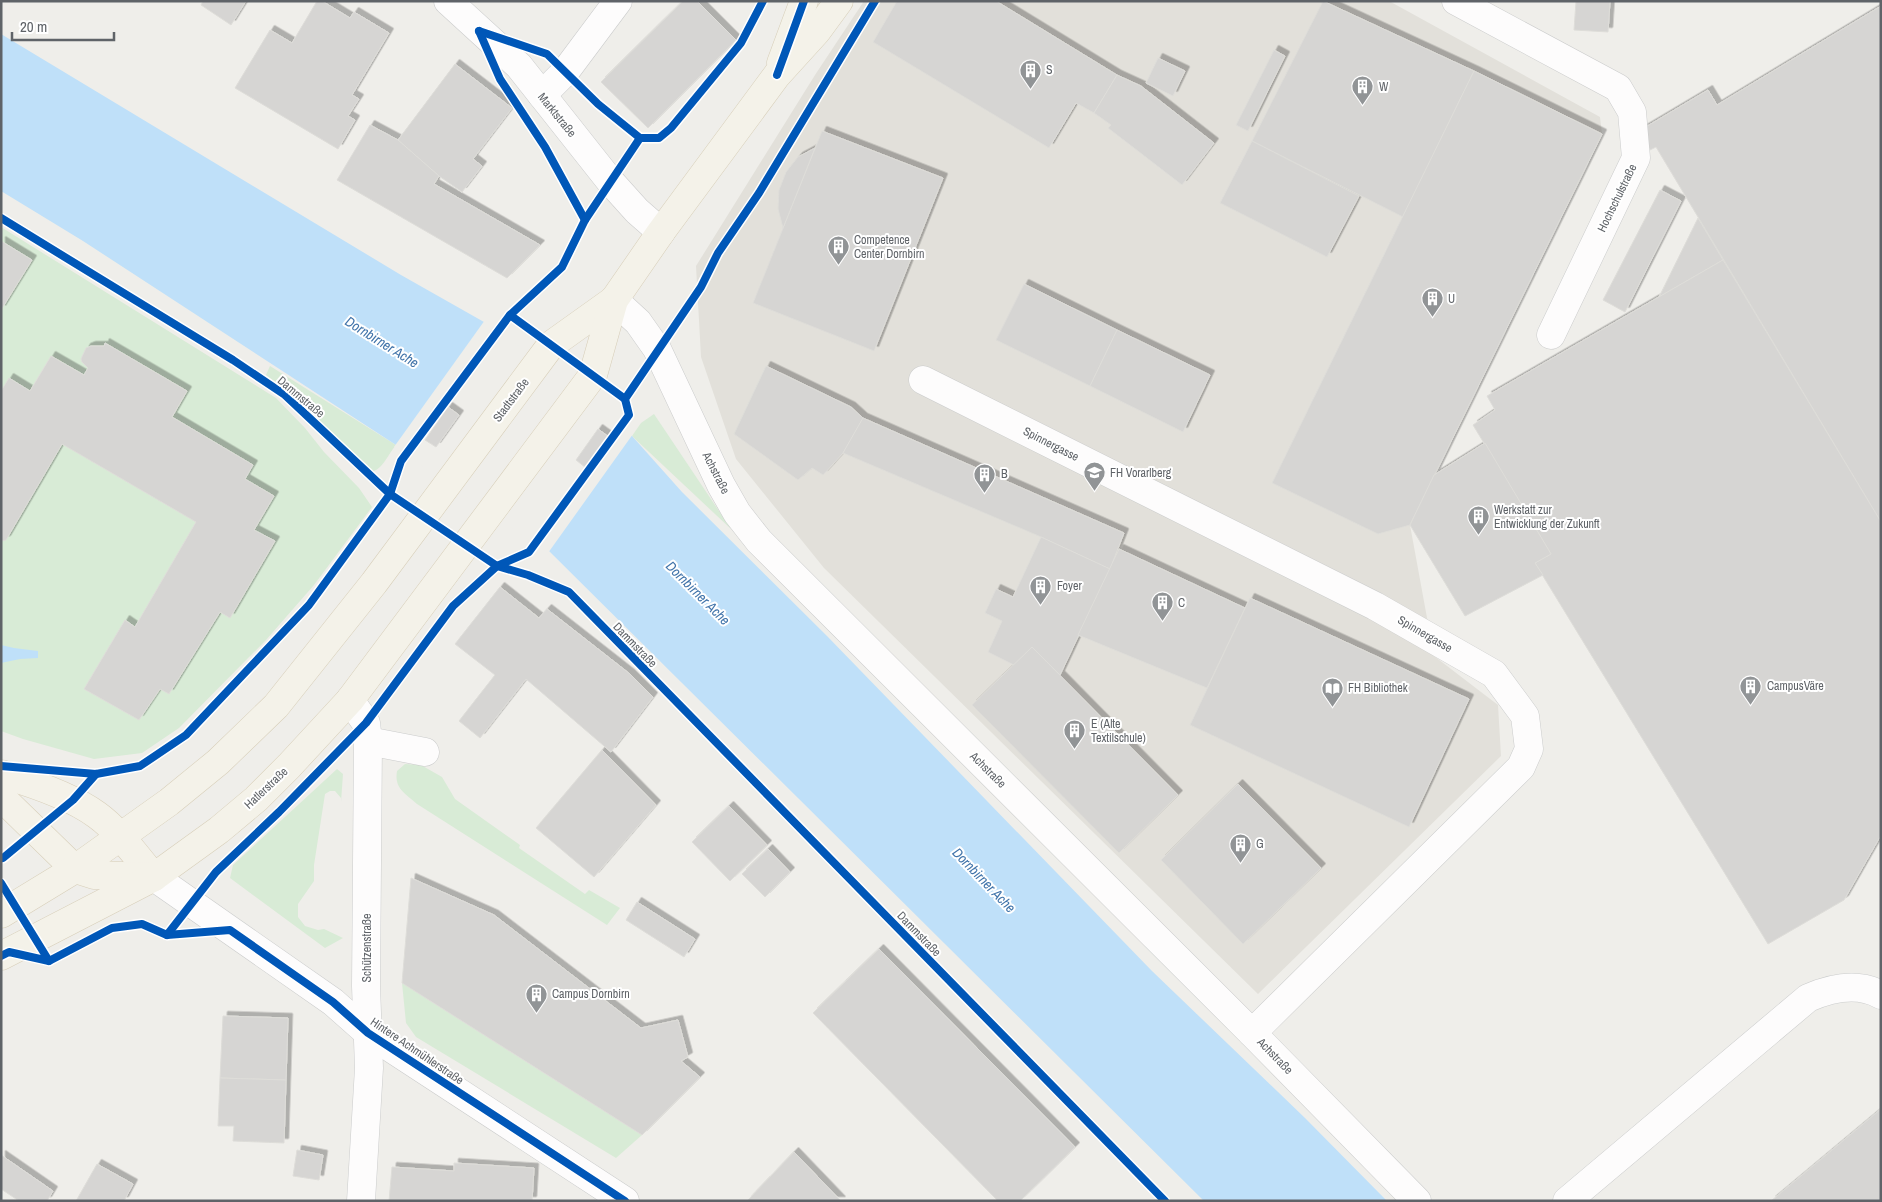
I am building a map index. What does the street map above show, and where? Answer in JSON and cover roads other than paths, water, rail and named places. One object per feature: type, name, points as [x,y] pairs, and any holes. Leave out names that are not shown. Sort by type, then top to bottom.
[{"type":"main road","name":"Stadtstraße","points":[[777,75],[804,1]]},
{"type":"main road","name":"Stadtstraße","points":[[465,544],[593,376],[614,300],[661,232],[777,75],[817,31],[838,1]]},
{"type":"main road","name":"Stadtstraße","points":[[119,836],[218,762],[276,706],[374,583],[551,345],[614,300]]},
{"type":"main road","name":"Hatlerstraße","points":[[1,956],[154,877],[219,830],[256,799],[350,700],[465,544]]},
{"type":"main road","points":[[1,774],[73,800],[98,816],[119,836],[154,877]]},
{"type":"main road","points":[[1,797],[75,869],[94,875],[154,877]]},
{"type":"main road","points":[[1,914],[75,869],[119,836]]},
{"type":"street","points":[[542,95],[565,72],[618,1]]},
{"type":"street","name":"Hochschulstraße","points":[[1456,1],[1618,88],[1632,112],[1636,158],[1551,334]]},
{"type":"street","name":"Marktstraße","points":[[451,2],[479,31],[519,66],[610,182],[661,232]]},
{"type":"street","name":"Achstraße","points":[[614,300],[638,322],[657,349],[720,485],[759,541],[1252,1033],[1417,1201]]},
{"type":"street","name":"Spinnergasse","points":[[923,380],[1375,606],[1494,674],[1525,716],[1528,749],[1520,767],[1252,1033]]},
{"type":"street","name":"Schützenstraße","points":[[350,700],[366,723],[368,741],[368,1096],[361,1201]]},
{"type":"street","points":[[368,741],[425,752]]},
{"type":"street","name":"Hintere Achmühlerstraße","points":[[154,877],[326,997],[368,1033],[624,1201]]},
{"type":"street","points":[[1567,1201],[1808,998],[1826,991],[1853,987],[1872,990],[1881,995]]},
{"type":"water","name":"Dornbirner Ache","points":[[1,34],[401,275],[484,322],[632,436],[682,492],[827,636],[1152,971],[1305,1118],[1387,1201],[1204,1201],[549,551],[396,445],[83,241],[1,191]]},
{"type":"water","points":[[1,645],[38,651],[38,658],[1,663]]},
{"type":"place","name":"S","points":[[1030,89]]},
{"type":"place","name":"W","points":[[1363,106]]},
{"type":"place","name":"Competence Center Dornbirn","points":[[838,266]]},
{"type":"place","name":"U","points":[[1432,318]]},
{"type":"place","name":"FH Vorarlberg","points":[[1094,492]]},
{"type":"place","name":"B","points":[[985,493]]},
{"type":"place","name":"Werkstatt zur Entwicklung der Zukunft","points":[[1478,536]]},
{"type":"place","name":"Foyer","points":[[1041,605]]},
{"type":"place","name":"C","points":[[1162,622]]},
{"type":"place","name":"CampusVäre","points":[[1751,705]]},
{"type":"place","name":"FH Bibliothek","points":[[1332,707]]},
{"type":"place","name":"E (Alte Textilschule)","points":[[1075,750]]},
{"type":"place","name":"G","points":[[1240,863]]},
{"type":"place","name":"Campus Dornbirn","points":[[536,1013]]}]
